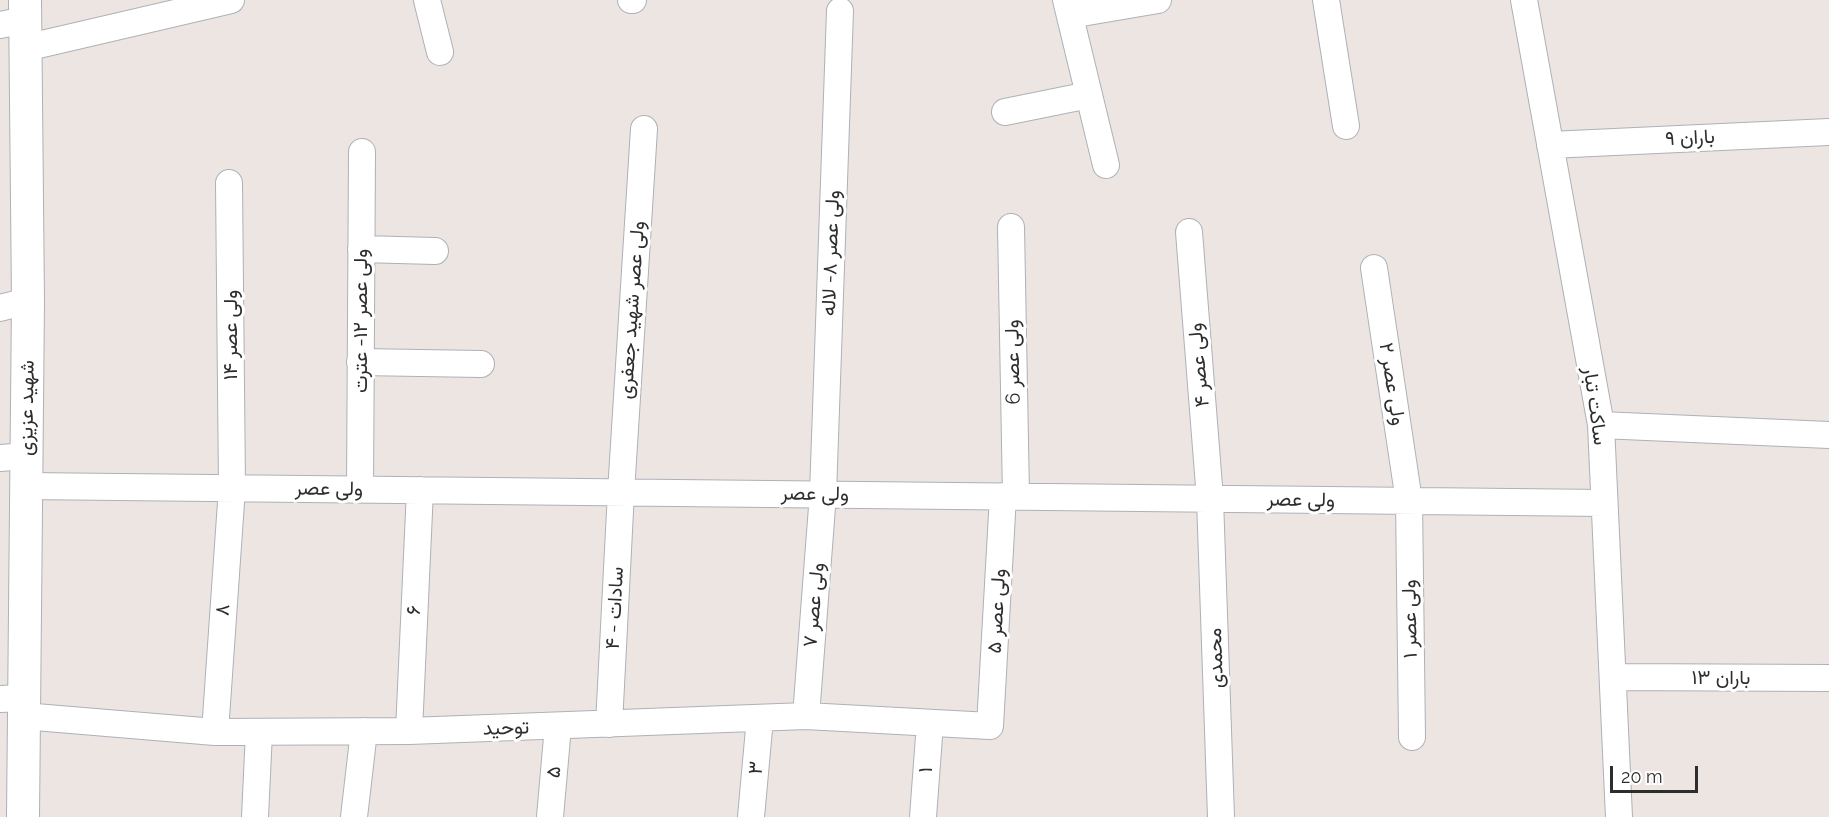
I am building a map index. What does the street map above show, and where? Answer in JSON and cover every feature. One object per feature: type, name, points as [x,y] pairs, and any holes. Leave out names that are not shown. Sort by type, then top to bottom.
[{"type":"street","points":[[19,23],[231,0]]},
{"type":"street","points":[[427,0],[440,52]]},
{"type":"street","points":[[1106,165],[1068,7],[1158,0]]},
{"type":"street","points":[[1326,0],[1346,126]]},
{"type":"street","name":"ساکت تبار","points":[[1524,0],[1601,424],[1619,817]]},
{"type":"street","name":"ولی عصر ۸- لاله","points":[[823,494],[840,11]]},
{"type":"street","name":"شهید عزیزی","points":[[19,23],[14,304],[17,466],[15,704],[23,817]]},
{"type":"street","points":[[1005,112],[1089,95]]},
{"type":"street","name":"ولی عصر شهید جعفری","points":[[621,492],[644,129]]},
{"type":"street","name":"باران ۹","points":[[1550,145],[1829,132]]},
{"type":"street","name":"ولی عصر ۱۲- عترت","points":[[360,489],[362,152]]},
{"type":"street","name":"ولی عصر ۱۴","points":[[230,183],[232,488]]},
{"type":"street","name":"ولی عصر 6","points":[[1010,496],[1011,227]]},
{"type":"street","name":"ولی عصر ۴","points":[[1189,232],[1210,499]]},
{"type":"street","points":[[361,249],[435,251]]},
{"type":"street","name":"ولی عصر ۲","points":[[1374,268],[1409,501]]},
{"type":"street","points":[[360,362],[481,364]]},
{"type":"street","points":[[1601,424],[1829,435]]},
{"type":"street","name":"ولی عصر","points":[[17,466],[232,488],[1604,503]]},
{"type":"street","name":"۸","points":[[215,732],[232,488]]},
{"type":"street","name":"۶","points":[[409,730],[420,490]]},
{"type":"street","name":"۴ - سادات","points":[[609,724],[621,492]]},
{"type":"street","name":"ولی عصر ۷","points":[[806,717],[823,494]]},
{"type":"street","name":"ولی عصر ۵","points":[[990,726],[1010,496]]},
{"type":"street","name":"محمدی","points":[[1210,499],[1221,817]]},
{"type":"street","name":"ولی عصر ۱","points":[[1409,501],[1412,737]]},
{"type":"street","name":"باران ۱۳","points":[[1612,677],[1829,678]]},
{"type":"street","name":"توحید","points":[[15,704],[215,732],[409,730],[806,717],[990,726]]},
{"type":"street","name":"۳","points":[[751,817],[760,718]]},
{"type":"street","name":"۱","points":[[922,817],[930,723]]},
{"type":"street","name":"۵","points":[[550,817],[558,726]]},
{"type":"street","points":[[354,817],[364,731]]},
{"type":"street","points":[[255,817],[259,732]]}]
